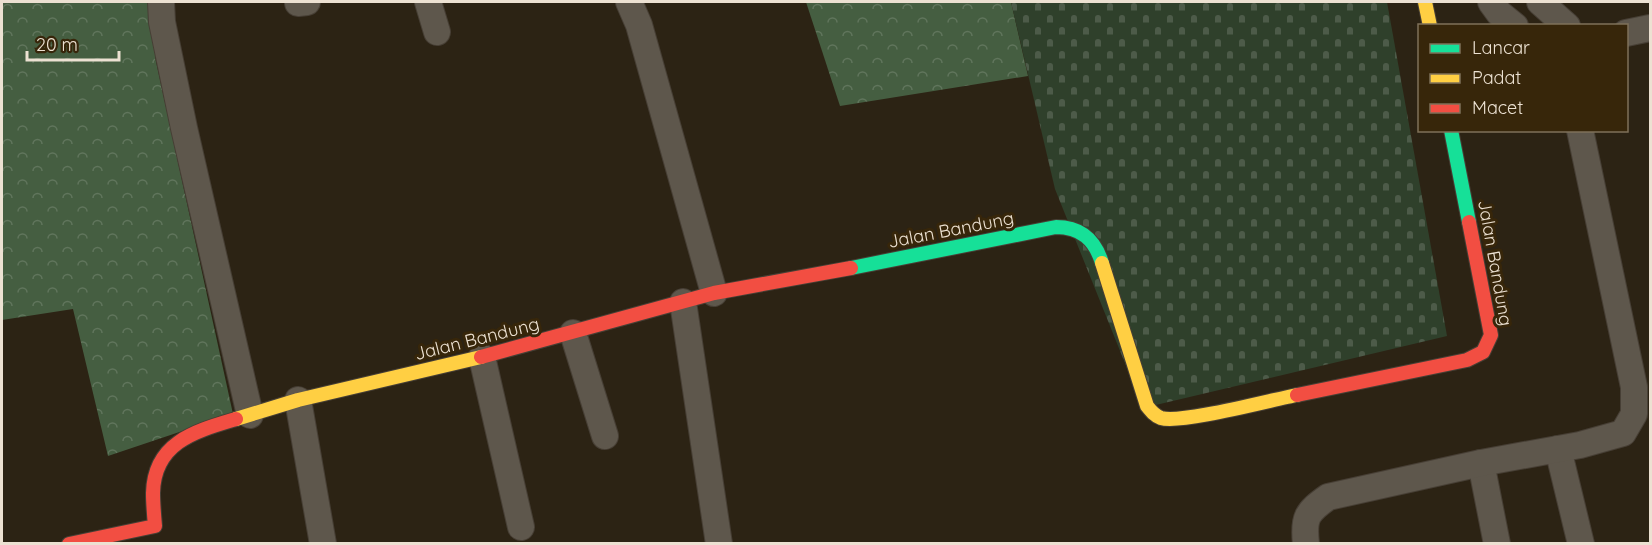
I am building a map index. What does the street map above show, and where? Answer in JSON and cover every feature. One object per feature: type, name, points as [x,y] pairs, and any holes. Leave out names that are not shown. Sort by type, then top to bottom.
[{"type":"street","points":[[160,2],[184,129],[250,415]]},
{"type":"street","points":[[428,2],[437,32]]},
{"type":"street","points":[[629,2],[639,25],[714,293]]},
{"type":"street","points":[[1425,2],[1430,24]]},
{"type":"street","points":[[1491,2],[1499,13],[1513,24]]},
{"type":"street","points":[[1540,2],[1565,24]]},
{"type":"street","points":[[1628,33],[1650,28]]},
{"type":"street","name":"Jalan Bandung","points":[[157,535],[153,492],[156,473],[163,456],[172,446],[202,429],[298,400],[482,357],[714,293],[1046,228],[1066,226],[1079,230],[1092,241],[1100,256],[1147,406],[1154,416],[1165,419],[1184,418],[1467,360],[1483,352],[1491,335],[1451,132]]},
{"type":"street","points":[[1306,543],[1304,528],[1310,510],[1328,497],[1481,463],[1602,440],[1623,433],[1634,414],[1634,387],[1580,132]]},
{"type":"street","points":[[683,302],[718,543]]},
{"type":"street","points":[[573,333],[605,436]]},
{"type":"street","points":[[482,357],[522,527]]},
{"type":"street","points":[[298,400],[323,543]]},
{"type":"street","points":[[1558,449],[1581,543]]},
{"type":"street","points":[[1481,463],[1497,543]]},
{"type":"street","points":[[69,543],[157,535]]},
{"type":"green space","points":[[2,2],[156,2],[155,57],[233,414],[108,456],[73,309],[2,320]]},
{"type":"green space","points":[[806,2],[1011,2],[1028,76],[840,106]]},
{"type":"green space","points":[[1011,2],[1387,2],[1447,336],[1143,408],[1055,189]]},
{"type":"traffic: fast","points":[[1451,132],[1469,222]]},
{"type":"traffic: fast","points":[[851,268],[1056,227],[1073,229],[1086,236],[1102,263]]},
{"type":"traffic: slow","points":[[1425,2],[1430,24]]},
{"type":"traffic: slow","points":[[1102,263],[1147,406],[1157,416],[1172,419],[1187,418],[1297,395]]},
{"type":"traffic: slow","points":[[236,419],[298,400],[481,357]]},
{"type":"traffic: jam","points":[[1297,395],[1467,360],[1483,352],[1491,335],[1469,222]]},
{"type":"traffic: jam","points":[[481,357],[714,293],[851,268]]},
{"type":"traffic: jam","points":[[69,544],[155,526],[153,493],[155,476],[169,450],[192,434],[236,419]]}]
